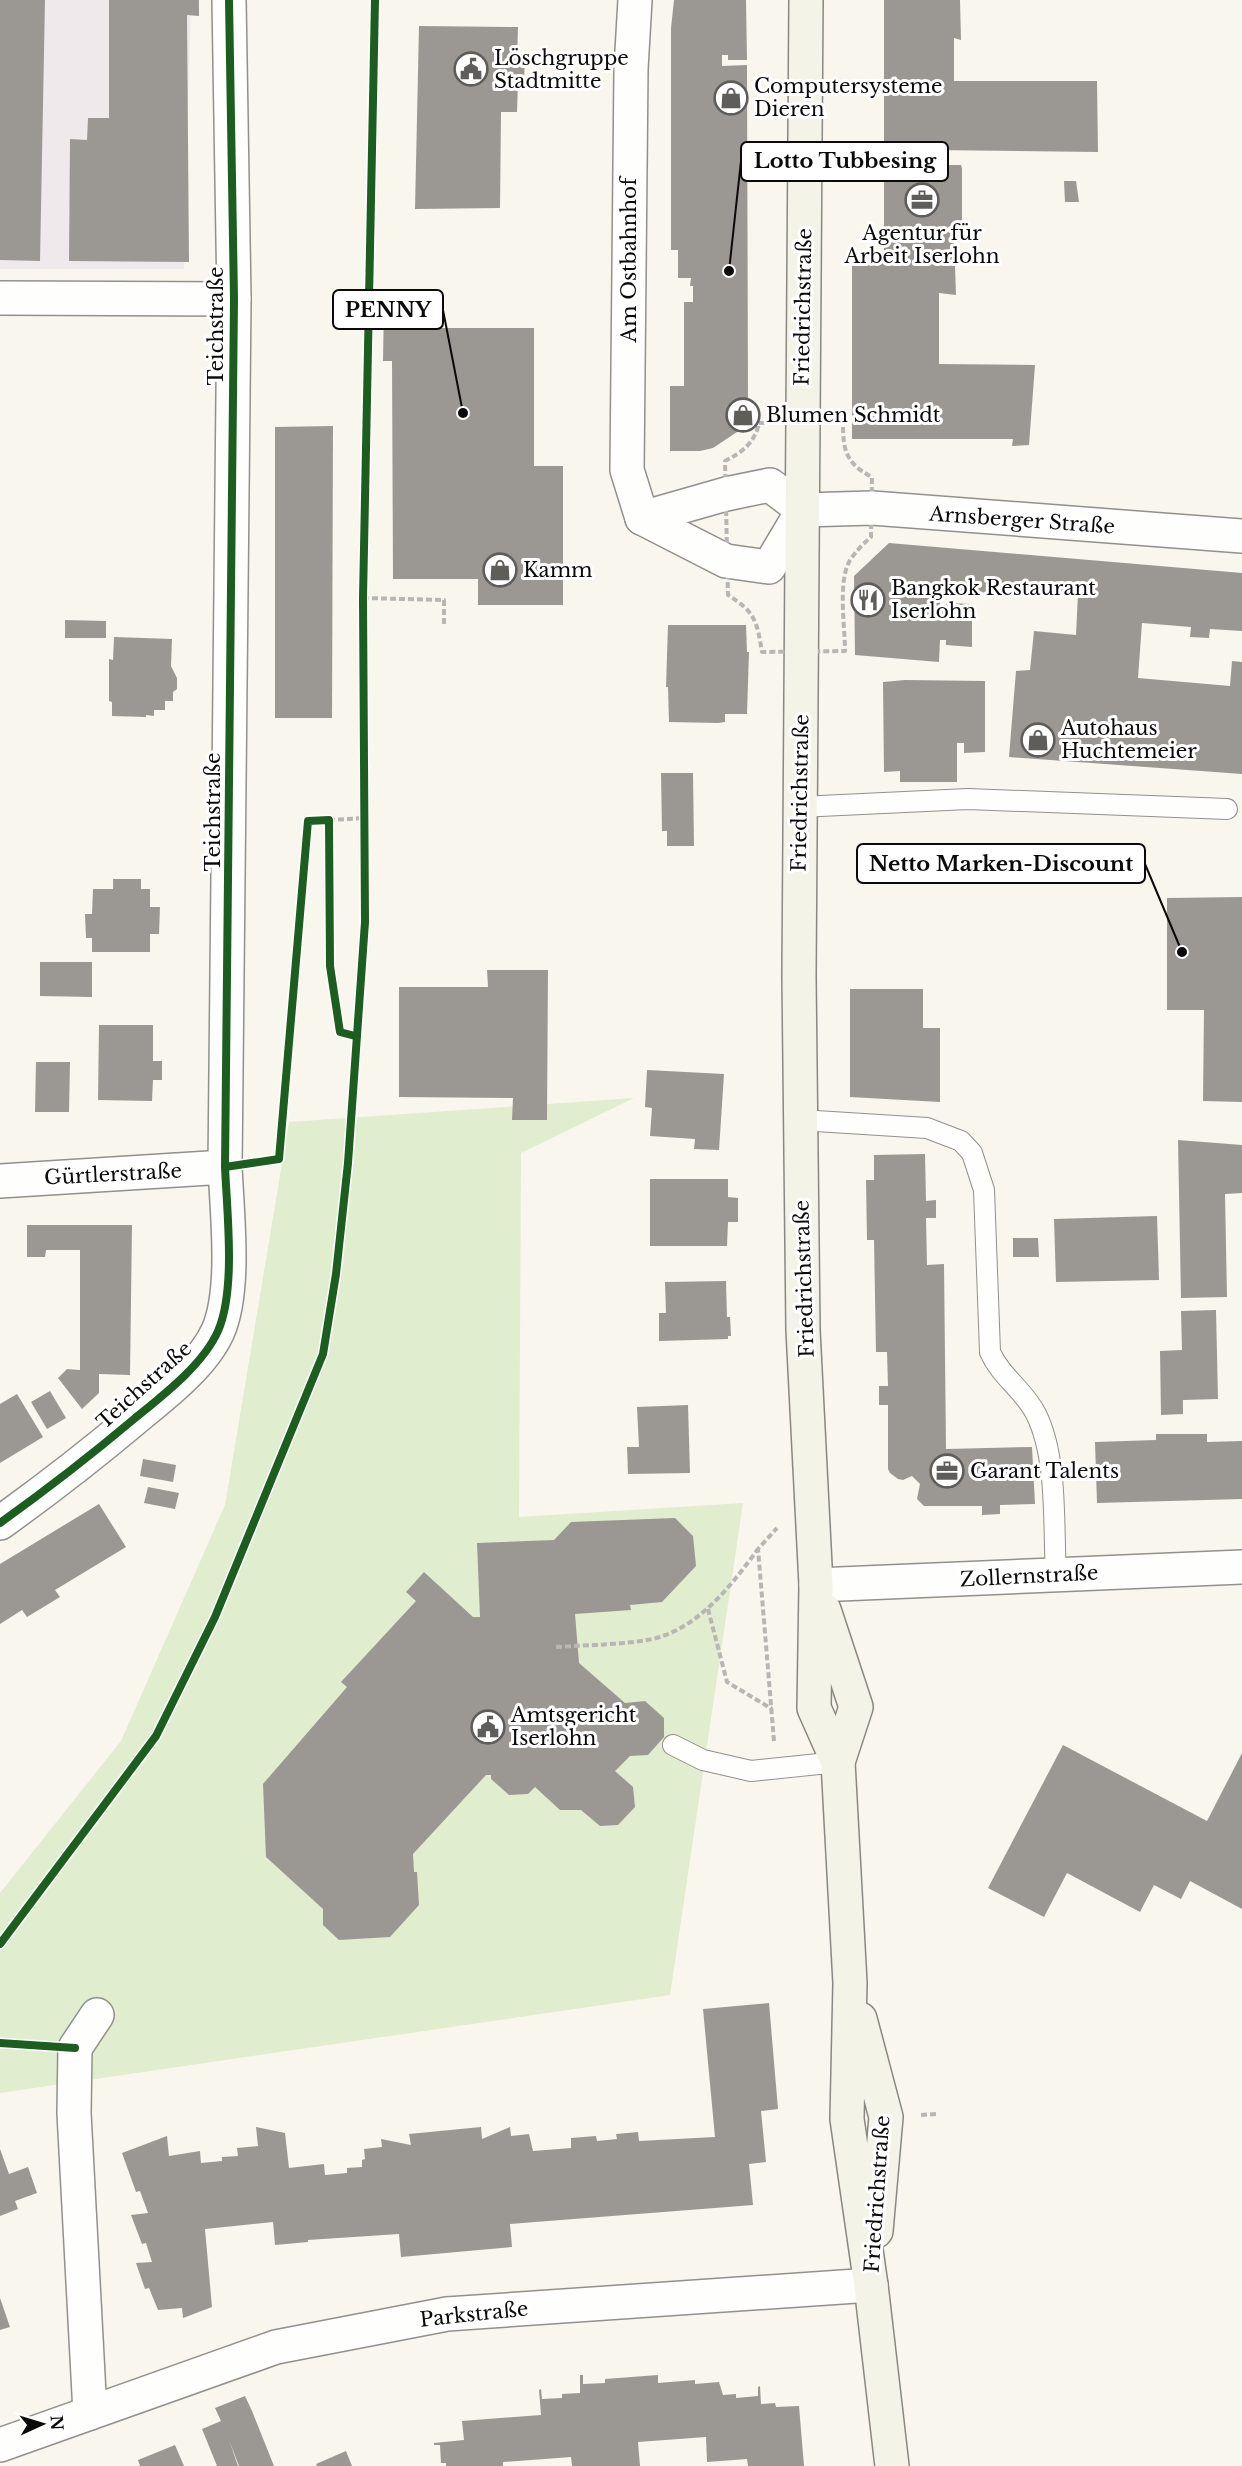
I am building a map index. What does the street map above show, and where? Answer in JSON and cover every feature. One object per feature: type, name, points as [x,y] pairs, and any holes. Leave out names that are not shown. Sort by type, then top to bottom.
[{"type":"main road","name":"Friedrichstraße","points":[[806,0],[799,807],[803,1330],[816,1585],[856,1707],[838,1762],[850,1983],[847,2119],[871,2285],[892,2466]]},
{"type":"street","name":"Teichstraße","points":[[0,1523],[74,1469],[159,1399],[206,1351],[219,1330],[228,1290],[225,1167],[234,299],[230,0]]},
{"type":"street","name":"Am Ostbahnhof","points":[[635,0],[631,69],[627,470],[642,518]]},
{"type":"street","points":[[0,298],[234,299]]},
{"type":"street","points":[[770,485],[803,510],[769,567],[726,561],[642,518],[726,494],[770,485]]},
{"type":"street","name":"Arnsberger Straße","points":[[803,510],[872,508],[1242,537]]},
{"type":"street","name":"Gürtlerstraße","points":[[0,1181],[225,1167]]},
{"type":"street","name":"Zollernstraße","points":[[816,1585],[1242,1567]]},
{"type":"street","points":[[90,2413],[74,2113],[75,2048],[96,2015]]},
{"type":"street","name":"Parkstraße","points":[[0,2445],[276,2347],[447,2314],[871,2285]]},
{"type":"lane","points":[[799,807],[968,799],[1227,809]]},
{"type":"lane","points":[[800,1120],[927,1128],[961,1141],[972,1153],[984,1190],[990,1352],[997,1367],[1020,1389],[1030,1403],[1045,1435],[1050,1455],[1056,1574]]},
{"type":"lane","points":[[673,1745],[703,1760],[751,1771],[838,1762]]},
{"type":"path","points":[[363,586],[363,609]]},
{"type":"path","points":[[363,598],[444,600],[444,624]]},
{"type":"path","points":[[364,807],[364,830]]},
{"type":"path","points":[[318,820],[364,818]]},
{"type":"path","points":[[328,820],[329,831]]},
{"type":"path","points":[[556,1647],[649,1640],[675,1631],[708,1609],[736,1579],[758,1549],[811,1488]]},
{"type":"path","points":[[758,1549],[773,1709],[776,1768]]},
{"type":"path","points":[[708,1609],[727,1682],[773,1709]]},
{"type":"shaded area","points":[[0,0],[191,0],[184,269],[0,269]]},
{"type":"green space","points":[[634,1098],[521,1153],[519,1517],[743,1503],[670,1995],[0,2093],[0,1893],[121,1741],[225,1505],[289,1122]]},
{"type":"building","points":[[0,0],[45,0],[40,261],[0,260]]},
{"type":"building","points":[[109,0],[199,0],[199,16],[187,15],[189,262],[69,261],[70,139],[87,140],[88,118],[109,118]]},
{"type":"building","points":[[674,0],[746,0],[747,60],[728,60],[728,55],[722,55],[722,66],[747,65],[748,398],[744,420],[737,432],[713,448],[700,451],[670,451],[670,386],[684,386],[684,302],[693,302],[691,278],[678,278],[678,250],[671,250],[671,28]]},
{"type":"building","name":"Agentur für Arbeit Iserlohn","points":[[884,0],[960,0],[961,40],[954,38],[954,81],[1097,81],[1098,152],[930,150],[930,165],[961,165],[962,168],[962,235],[954,235],[956,295],[939,293],[939,364],[1035,365],[1029,445],[1012,446],[1013,439],[852,439],[852,262],[881,262],[878,254],[884,254]]},
{"type":"building","points":[[419,26],[518,27],[517,59],[525,58],[524,80],[518,80],[517,112],[501,112],[500,208],[415,209]]},
{"type":"building","points":[[1064,181],[1076,181],[1079,202],[1065,202]]},
{"type":"building","points":[[384,300],[431,300],[431,328],[534,328],[534,466],[563,466],[563,605],[478,605],[478,579],[393,579],[392,361],[383,361]]},
{"type":"building","points":[[333,426],[332,718],[275,718],[275,427]]},
{"type":"building","points":[[889,543],[1242,573],[1242,631],[1210,629],[1209,638],[1190,637],[1191,627],[1142,623],[1138,678],[1230,686],[1232,661],[1242,662],[1242,774],[1009,757],[1016,671],[1030,670],[1034,631],[1076,635],[1078,593],[992,586],[991,593],[940,590],[940,607],[946,608],[946,603],[972,604],[972,647],[946,645],[946,640],[940,640],[939,662],[855,655],[854,576]]},
{"type":"building","points":[[65,620],[106,621],[106,638],[65,638]]},
{"type":"building","points":[[668,625],[746,625],[747,652],[749,652],[747,714],[725,714],[725,722],[718,723],[669,722],[668,687],[666,687]]},
{"type":"building","points":[[114,637],[172,639],[171,666],[177,678],[177,689],[173,692],[173,701],[165,701],[165,710],[154,710],[154,716],[146,715],[146,717],[112,716],[112,702],[109,701],[109,659],[113,660]]},
{"type":"building","points":[[985,681],[985,752],[964,753],[964,743],[957,743],[957,782],[900,782],[900,771],[884,772],[883,682]]},
{"type":"building","points":[[661,773],[693,773],[694,846],[667,846],[667,831],[662,831]]},
{"type":"building","points":[[113,879],[141,879],[141,889],[150,889],[150,907],[160,907],[159,934],[150,934],[150,952],[92,952],[92,938],[86,938],[85,914],[92,914],[93,889],[113,889]]},
{"type":"building","points":[[1242,897],[1242,1102],[1203,1101],[1204,1010],[1167,1010],[1167,898]]},
{"type":"building","points":[[40,962],[92,962],[92,997],[40,996]]},
{"type":"building","points":[[487,970],[548,970],[547,1120],[512,1120],[513,1098],[399,1097],[399,987],[488,987]]},
{"type":"building","points":[[850,989],[923,989],[923,1028],[940,1028],[940,1102],[850,1097]]},
{"type":"building","points":[[99,1025],[153,1025],[153,1061],[162,1061],[162,1080],[153,1080],[152,1101],[98,1100]]},
{"type":"building","points":[[36,1062],[70,1062],[69,1112],[35,1112]]},
{"type":"building","points":[[647,1070],[724,1074],[719,1150],[694,1149],[695,1139],[650,1136],[652,1108],[645,1107]]},
{"type":"building","points":[[1178,1140],[1242,1145],[1242,1193],[1225,1194],[1227,1297],[1181,1298]]},
{"type":"building","points":[[925,1154],[926,1201],[936,1200],[936,1218],[926,1218],[927,1265],[944,1264],[946,1449],[1032,1447],[1035,1504],[1000,1505],[1000,1514],[982,1515],[982,1506],[924,1506],[917,1499],[920,1484],[912,1476],[903,1480],[898,1479],[888,1469],[888,1405],[879,1405],[879,1386],[888,1386],[887,1352],[876,1352],[874,1240],[867,1240],[866,1180],[874,1180],[874,1155]]},
{"type":"building","points":[[650,1179],[728,1179],[728,1197],[738,1198],[738,1222],[728,1222],[727,1246],[650,1246]]},
{"type":"building","points":[[1157,1216],[1159,1280],[1056,1282],[1054,1219]]},
{"type":"building","points":[[27,1225],[132,1225],[130,1375],[99,1374],[99,1393],[82,1409],[58,1378],[67,1369],[80,1370],[80,1250],[46,1250],[45,1257],[27,1257]]},
{"type":"building","points":[[1013,1238],[1038,1238],[1039,1257],[1013,1257]]},
{"type":"building","points":[[726,1281],[727,1317],[730,1317],[731,1336],[728,1336],[728,1339],[659,1341],[659,1313],[666,1313],[665,1282]]},
{"type":"building","points":[[1216,1310],[1218,1399],[1183,1400],[1183,1414],[1161,1415],[1160,1351],[1182,1350],[1181,1311]]},
{"type":"building","points":[[50,1391],[66,1418],[47,1429],[31,1402]]},
{"type":"building","points":[[17,1394],[43,1437],[0,1463],[0,1404]]},
{"type":"building","points":[[688,1405],[690,1473],[628,1474],[627,1447],[639,1447],[637,1407]]},
{"type":"building","points":[[1156,1434],[1207,1434],[1207,1442],[1242,1441],[1242,1499],[1097,1503],[1095,1442],[1156,1440]]},
{"type":"building","points":[[143,1459],[176,1465],[173,1482],[140,1476]]},
{"type":"building","points":[[148,1487],[179,1493],[175,1509],[144,1503]]},
{"type":"building","points":[[99,1504],[126,1547],[55,1590],[60,1597],[27,1617],[22,1610],[0,1624],[0,1564]]},
{"type":"building","name":"Amtsgericht Iserlohn","points":[[675,1518],[693,1536],[696,1566],[662,1602],[630,1605],[631,1610],[575,1614],[579,1663],[625,1703],[645,1701],[664,1718],[664,1737],[648,1755],[630,1756],[615,1771],[633,1787],[635,1807],[618,1825],[600,1826],[581,1810],[560,1810],[535,1787],[528,1794],[509,1795],[491,1779],[491,1775],[486,1775],[413,1854],[414,1872],[417,1872],[419,1905],[390,1937],[339,1940],[323,1925],[323,1909],[266,1857],[263,1784],[347,1687],[341,1682],[416,1601],[406,1592],[424,1572],[473,1617],[480,1617],[477,1543],[554,1540],[571,1522]]},
{"type":"building","points":[[1063,1745],[1207,1821],[1242,1753],[1242,1909],[1190,1881],[1181,1899],[1154,1885],[1140,1912],[1067,1873],[1044,1917],[988,1888]]},
{"type":"building","points":[[769,2003],[778,2109],[761,2111],[766,2162],[749,2164],[753,2205],[510,2224],[512,2247],[401,2257],[399,2234],[308,2240],[308,2242],[275,2245],[273,2222],[205,2229],[212,2307],[183,2318],[182,2308],[158,2310],[149,2288],[145,2289],[136,2263],[152,2262],[146,2243],[142,2244],[131,2215],[148,2213],[140,2191],[136,2192],[122,2153],[167,2136],[169,2156],[200,2151],[201,2163],[222,2161],[222,2157],[238,2156],[237,2148],[258,2146],[256,2127],[285,2133],[289,2168],[324,2164],[325,2175],[347,2173],[347,2168],[362,2167],[362,2160],[365,2159],[364,2149],[382,2147],[381,2139],[411,2145],[409,2134],[481,2127],[482,2139],[510,2127],[511,2136],[529,2134],[533,2151],[571,2148],[571,2138],[596,2136],[597,2141],[617,2139],[616,2134],[638,2132],[639,2141],[715,2137],[703,2009]]},
{"type":"building","points":[[0,2149],[9,2174],[28,2167],[37,2193],[15,2201],[18,2209],[0,2216]]},
{"type":"building","points":[[0,2298],[10,2327],[0,2330]]},
{"type":"building","points":[[580,2375],[583,2375],[583,2384],[605,2383],[605,2379],[658,2375],[658,2383],[695,2380],[695,2384],[719,2382],[723,2395],[736,2394],[736,2398],[758,2396],[760,2386],[761,2404],[775,2403],[776,2407],[799,2406],[804,2466],[748,2466],[747,2459],[707,2462],[706,2437],[638,2442],[640,2466],[572,2466],[571,2457],[503,2462],[503,2466],[446,2466],[446,2463],[441,2463],[440,2445],[434,2445],[434,2443],[464,2440],[462,2421],[541,2415],[539,2390],[541,2389],[542,2399],[562,2398],[562,2394],[580,2393]]},
{"type":"building","points":[[245,2396],[274,2466],[239,2466],[229,2440],[238,2466],[217,2466],[202,2429],[221,2421],[215,2408]]},
{"type":"building","points":[[175,2445],[184,2466],[140,2466],[138,2460]]},
{"type":"building","points":[[346,2451],[352,2466],[317,2466],[316,2464]]},
{"type":"cycle path","points":[[0,1523],[101,1446],[192,1368],[218,1331],[227,1295],[229,1251],[225,1167],[234,299],[229,0]]},
{"type":"cycle path","points":[[0,1944],[156,1736],[215,1617],[323,1354],[336,1274],[348,1163],[365,922],[363,598],[375,0]]},
{"type":"cycle path","points":[[225,1167],[279,1159],[308,821],[329,820],[330,966],[340,1032],[355,1036]]},
{"type":"cycle path","points":[[0,2043],[75,2048]]},
{"type":"place","name":"Löschgruppe Stadtmitte","points":[[471,69]]},
{"type":"place","name":"Computersysteme Dieren","points":[[731,98]]},
{"type":"place","name":"Agentur für Arbeit Iserlohn","points":[[922,200]]},
{"type":"place","name":"Lotto Tubbesing","points":[[729,271]]},
{"type":"place","name":"PENNY","points":[[463,413]]},
{"type":"place","name":"Blumen Schmidt","points":[[743,415]]},
{"type":"place","name":"Kamm","points":[[500,570]]},
{"type":"place","name":"Bangkok Restaurant Iserlohn","points":[[868,600]]},
{"type":"place","name":"Autohaus Huchtemeier","points":[[1038,740]]},
{"type":"place","name":"Netto Marken-Discount","points":[[1182,952]]},
{"type":"place","name":"Garant Talents","points":[[947,1471]]},
{"type":"place","name":"Amtsgericht Iserlohn","points":[[488,1727]]}]
